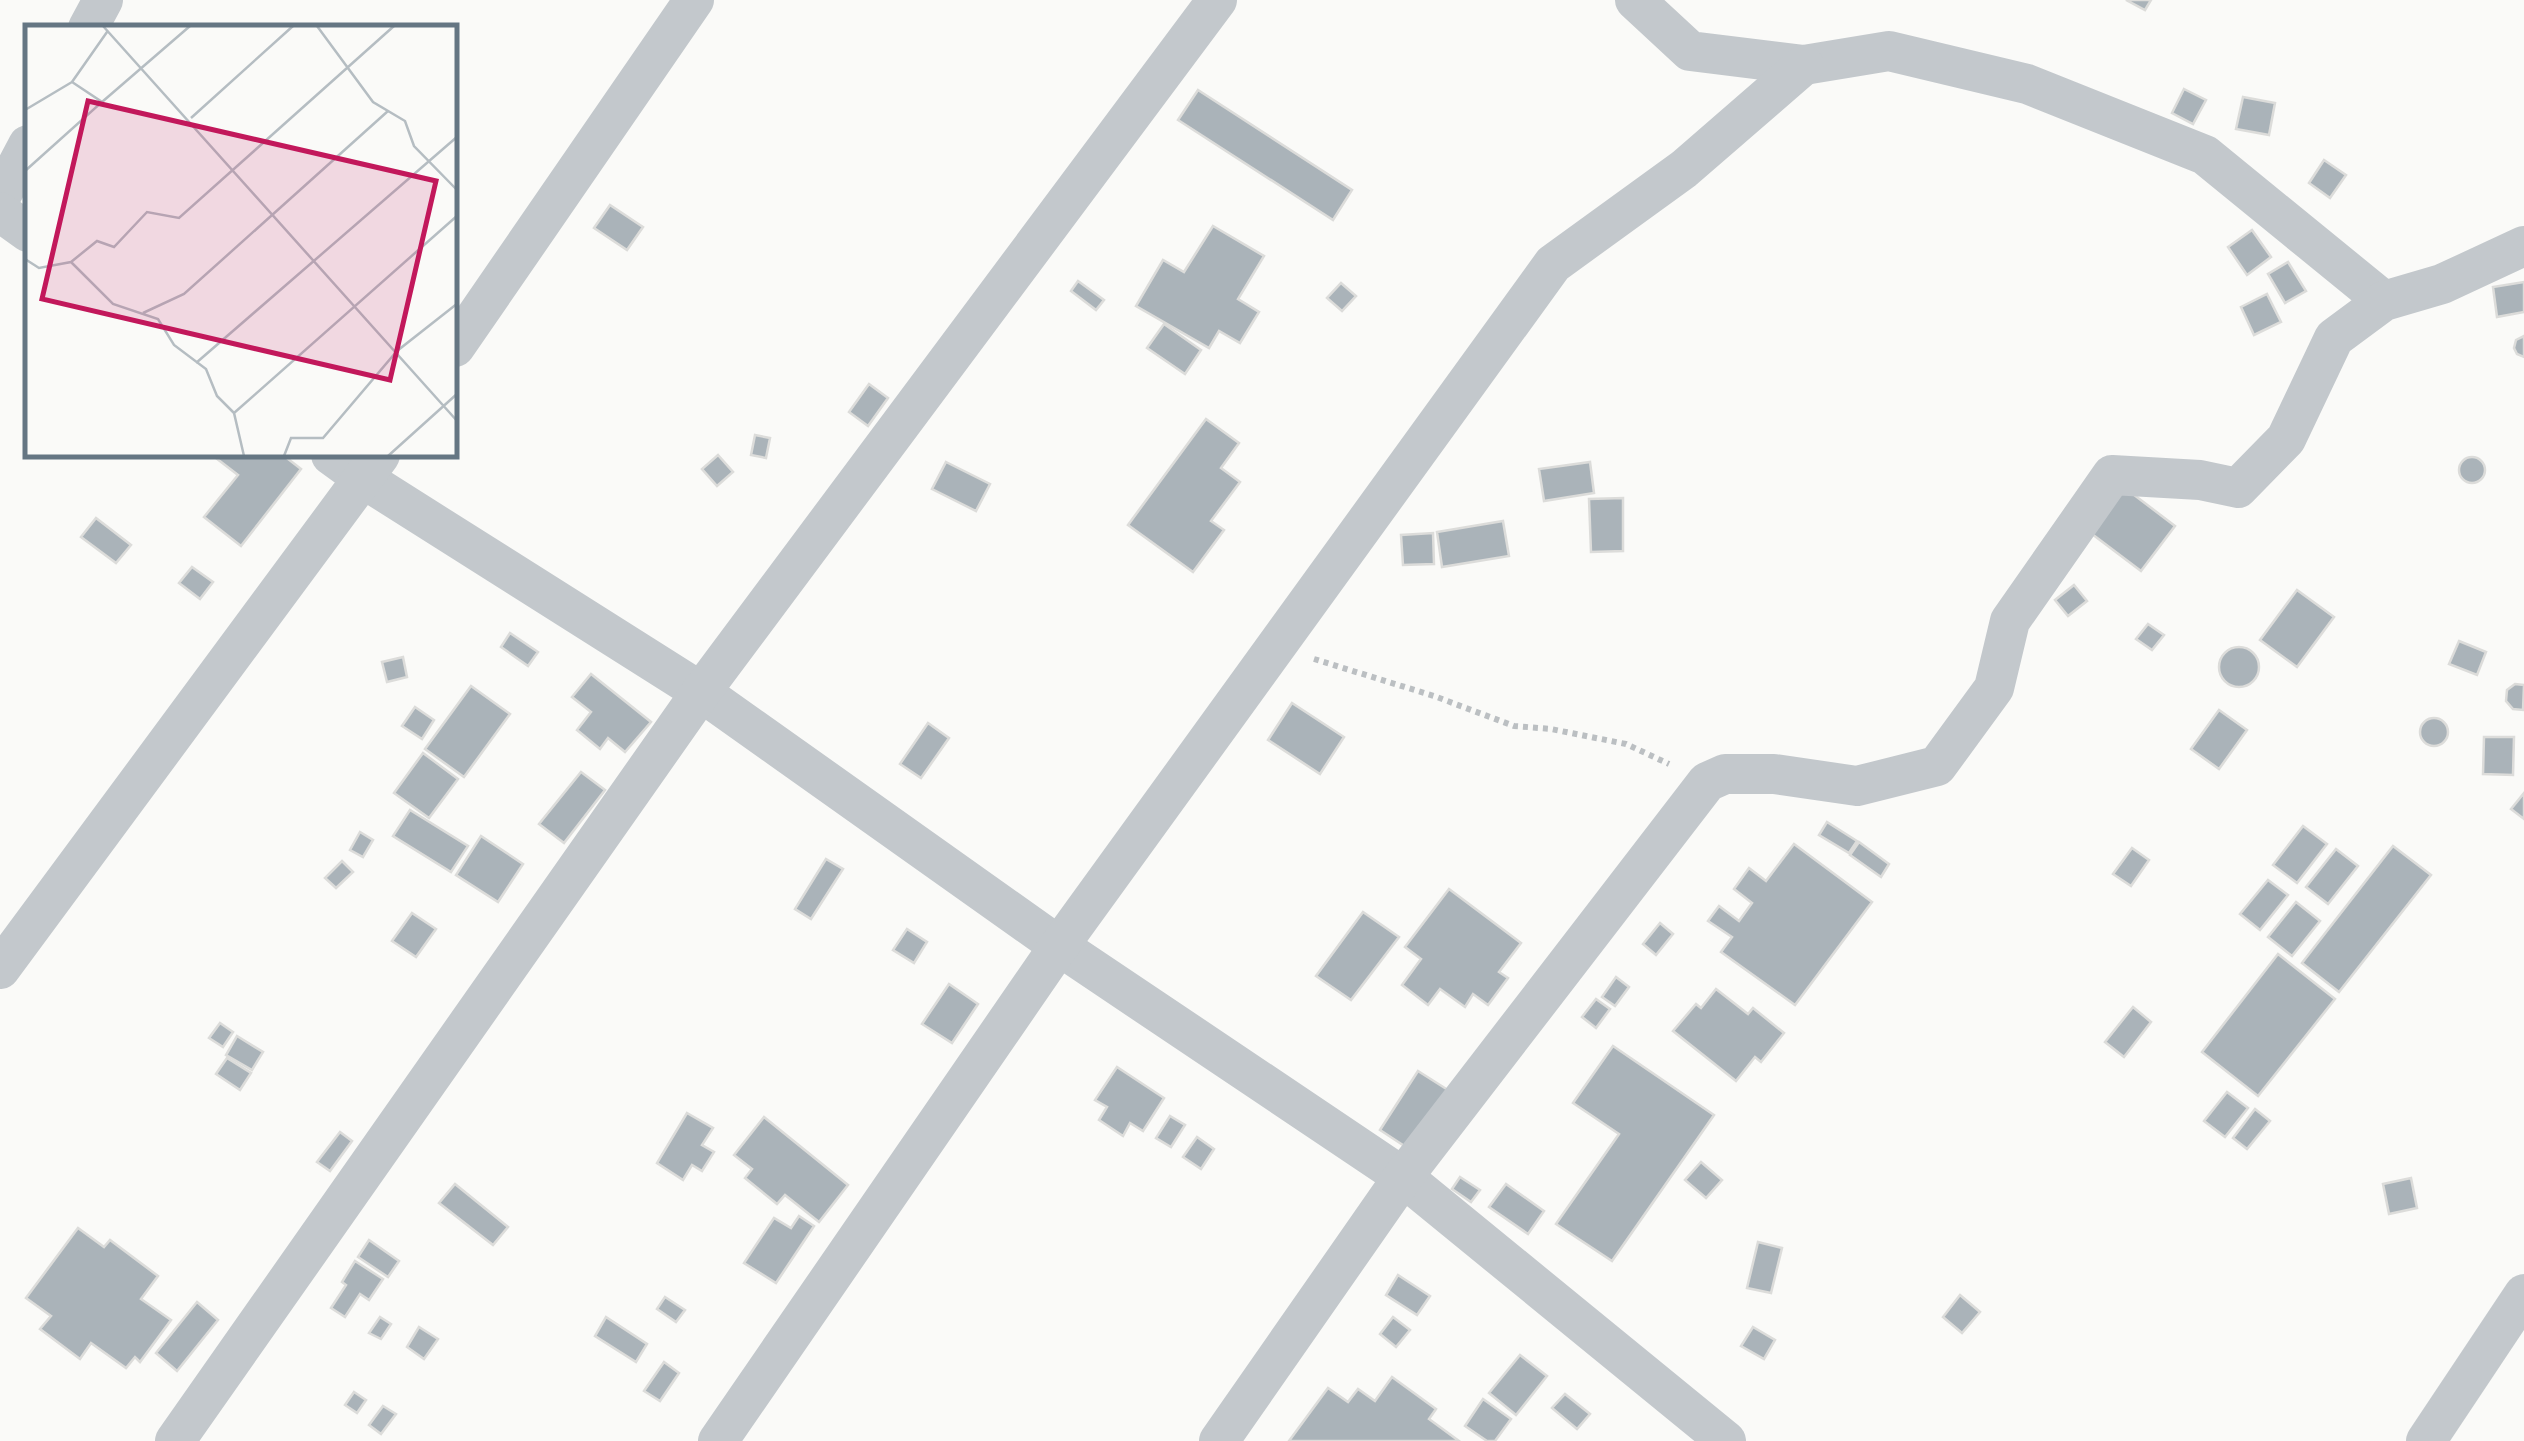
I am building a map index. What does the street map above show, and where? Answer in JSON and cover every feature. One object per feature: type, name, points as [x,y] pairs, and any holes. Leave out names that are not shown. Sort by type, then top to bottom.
[{"type":"street","points":[[90,25],[103,0]]},
{"type":"street","points":[[458,343],[694,0]]},
{"type":"street","points":[[175,1441],[702,692],[1217,0]]},
{"type":"street","points":[[1635,0],[1690,51],[1804,65],[1889,51],[2028,84],[2205,155],[2384,301]]},
{"type":"street","points":[[718,1441],[1059,946],[1553,264],[1684,169],[1804,65]]},
{"type":"street","points":[[0,198],[25,151]]},
{"type":"street","points":[[0,212],[25,230]]},
{"type":"street","points":[[1219,1441],[1403,1177],[1707,782],[1725,774],[1774,774],[1857,786],[1937,766],[1994,688],[2010,621],[2112,475],[2200,480],[2238,488],[2286,439],[2334,338],[2384,301],[2442,284],[2524,246]]},
{"type":"street","points":[[341,458],[372,467],[702,692],[1059,946],[1403,1177],[1726,1441]]},
{"type":"street","points":[[0,969],[372,467]]},
{"type":"street","points":[[2426,1441],[2524,1294]]},
{"type":"path","points":[[1268,659],[1314,659],[1434,696],[1514,726],[1552,729],[1626,744],[1707,782]]},
{"type":"building","points":[[2126,0],[2151,0],[2145,10]]},
{"type":"building","points":[[2184,89],[2206,100],[2193,124],[2172,113]]},
{"type":"building","points":[[1198,90],[1352,190],[1333,220],[1178,120]]},
{"type":"building","points":[[2243,97],[2275,103],[2269,135],[2236,129]]},
{"type":"building","points":[[2324,160],[2346,175],[2330,198],[2309,183]]},
{"type":"building","points":[[610,205],[643,227],[627,250],[594,228]]},
{"type":"building","points":[[1213,226],[1264,256],[1238,299],[1259,312],[1240,343],[1219,331],[1209,348],[1136,306],[1163,260],[1184,272]]},
{"type":"building","points":[[2252,230],[2271,257],[2247,275],[2228,247]]},
{"type":"building","points":[[2288,262],[2306,291],[2285,303],[2268,274]]},
{"type":"building","points":[[1078,281],[1104,300],[1096,310],[1071,291]]},
{"type":"building","points":[[2524,282],[2524,312],[2497,317],[2493,287]]},
{"type":"building","points":[[1341,283],[1356,296],[1342,311],[1327,298]]},
{"type":"building","points":[[2267,294],[2281,322],[2254,335],[2241,307]]},
{"type":"building","points":[[1164,324],[1201,350],[1185,374],[1147,348]]},
{"type":"building","points":[[2524,336],[2524,357],[2514,348],[2516,340]]},
{"type":"building","points":[[869,384],[888,398],[868,426],[849,412]]},
{"type":"building","points":[[1206,419],[1239,443],[1221,468],[1240,482],[1211,521],[1224,530],[1193,572],[1128,525]]},
{"type":"building","points":[[755,435],[770,438],[766,458],[751,455]]},
{"type":"building","points":[[718,455],[733,472],[717,486],[702,469]]},
{"type":"building","points":[[2472,457],[2481,461],[2485,470],[2481,479],[2472,483],[2463,479],[2459,470],[2463,461]]},
{"type":"building","points":[[216,458],[287,458],[301,469],[241,546],[204,517],[238,475]]},
{"type":"building","points":[[946,462],[990,484],[976,511],[932,489]]},
{"type":"building","points":[[1590,462],[1594,493],[1544,501],[1539,469]]},
{"type":"building","points":[[2121,485],[2175,526],[2141,571],[2088,531]]},
{"type":"building","points":[[1623,498],[1623,551],[1591,552],[1589,499]]},
{"type":"building","points":[[96,518],[131,545],[116,563],[81,537]]},
{"type":"building","points":[[1503,521],[1509,556],[1442,567],[1437,532]]},
{"type":"building","points":[[1433,533],[1434,564],[1403,565],[1401,535]]},
{"type":"building","points":[[192,567],[213,582],[200,599],[179,583]]},
{"type":"building","points":[[2074,585],[2087,601],[2068,616],[2055,600]]},
{"type":"building","points":[[2297,590],[2334,617],[2297,667],[2260,640]]},
{"type":"building","points":[[2148,624],[2164,635],[2152,650],[2136,639]]},
{"type":"building","points":[[510,633],[538,652],[528,666],[501,647]]},
{"type":"building","points":[[2459,641],[2486,652],[2477,675],[2449,664]]},
{"type":"building","points":[[2239,647],[2253,653],[2259,667],[2253,681],[2239,687],[2225,681],[2219,667],[2225,653]]},
{"type":"building","points":[[403,657],[407,677],[387,682],[382,662]]},
{"type":"building","points":[[591,674],[651,722],[625,752],[608,738],[600,749],[577,730],[591,712],[572,697]]},
{"type":"building","points":[[2515,684],[2524,685],[2523,710],[2513,709],[2506,701],[2507,690]]},
{"type":"building","points":[[471,686],[510,714],[464,777],[425,749]]},
{"type":"building","points":[[1292,703],[1344,737],[1320,774],[1268,740]]},
{"type":"building","points":[[415,707],[434,720],[422,739],[402,726]]},
{"type":"building","points":[[2219,710],[2247,730],[2219,769],[2191,749]]},
{"type":"building","points":[[2434,718],[2444,722],[2448,732],[2444,742],[2434,746],[2424,742],[2420,732],[2424,722]]},
{"type":"building","points":[[928,723],[949,738],[921,778],[900,764]]},
{"type":"building","points":[[2484,737],[2514,737],[2513,775],[2483,774]]},
{"type":"building","points":[[423,753],[458,779],[429,818],[394,793]]},
{"type":"building","points":[[581,772],[605,790],[564,843],[539,824]]},
{"type":"building","points":[[2524,793],[2524,819],[2511,809]]},
{"type":"building","points":[[410,810],[468,846],[451,872],[393,836]]},
{"type":"building","points":[[1827,822],[1857,841],[1849,853],[1819,835]]},
{"type":"building","points":[[2303,826],[2327,844],[2297,883],[2273,865]]},
{"type":"building","points":[[360,832],[373,840],[363,857],[350,850]]},
{"type":"building","points":[[481,836],[523,864],[498,902],[456,875]]},
{"type":"building","points":[[1859,842],[1889,864],[1881,877],[1850,855]]},
{"type":"building","points":[[1794,844],[1872,902],[1795,1005],[1721,952],[1732,937],[1708,921],[1719,906],[1739,921],[1752,903],[1734,889],[1749,868],[1766,881]]},
{"type":"building","points":[[2393,846],[2431,875],[2339,992],[2302,963]]},
{"type":"building","points":[[2132,848],[2149,860],[2131,886],[2113,874]]},
{"type":"building","points":[[2336,849],[2358,866],[2328,904],[2306,887]]},
{"type":"building","points":[[826,859],[843,869],[811,919],[795,909]]},
{"type":"building","points":[[342,861],[353,872],[336,888],[325,878]]},
{"type":"building","points":[[2268,880],[2288,895],[2260,930],[2240,914]]},
{"type":"building","points":[[1449,889],[1521,943],[1499,972],[1508,978],[1488,1005],[1473,994],[1465,1007],[1440,989],[1428,1005],[1402,985],[1421,959],[1405,947]]},
{"type":"building","points":[[2296,902],[2320,921],[2292,956],[2268,937]]},
{"type":"building","points":[[1363,912],[1399,937],[1351,1000],[1316,976]]},
{"type":"building","points":[[412,913],[436,929],[416,957],[392,941]]},
{"type":"building","points":[[1660,923],[1673,934],[1656,955],[1643,944]]},
{"type":"building","points":[[907,929],[927,942],[914,963],[893,950]]},
{"type":"building","points":[[2278,954],[2335,999],[2258,1096],[2202,1052]]},
{"type":"building","points":[[1616,977],[1629,987],[1615,1006],[1602,997]]},
{"type":"building","points":[[949,984],[978,1004],[952,1043],[922,1024]]},
{"type":"building","points":[[1716,989],[1748,1014],[1753,1008],[1784,1033],[1761,1062],[1755,1057],[1736,1081],[1673,1031],[1696,1004],[1701,1008]]},
{"type":"building","points":[[1596,999],[1610,1009],[1596,1028],[1582,1017]]},
{"type":"building","points":[[2133,1007],[2151,1022],[2124,1057],[2105,1042]]},
{"type":"building","points":[[220,1023],[233,1032],[223,1047],[209,1038]]},
{"type":"building","points":[[237,1036],[263,1052],[252,1070],[226,1055]]},
{"type":"building","points":[[1613,1046],[1714,1115],[1612,1261],[1556,1224],[1619,1134],[1573,1103]]},
{"type":"building","points":[[227,1058],[251,1073],[240,1090],[216,1074]]},
{"type":"building","points":[[1117,1067],[1164,1098],[1143,1131],[1130,1123],[1123,1136],[1099,1120],[1107,1107],[1095,1100]]},
{"type":"building","points":[[1418,1071],[1448,1090],[1409,1149],[1380,1130]]},
{"type":"building","points":[[2227,1092],[2248,1108],[2225,1137],[2204,1121]]},
{"type":"building","points":[[2255,1109],[2270,1121],[2247,1149],[2233,1138]]},
{"type":"building","points":[[687,1113],[713,1128],[702,1145],[714,1152],[702,1171],[692,1165],[683,1180],[657,1163]]},
{"type":"building","points":[[1170,1116],[1185,1125],[1171,1147],[1156,1138]]},
{"type":"building","points":[[764,1117],[848,1185],[819,1222],[785,1195],[777,1204],[745,1178],[752,1169],[734,1155]]},
{"type":"building","points":[[340,1132],[352,1141],[330,1171],[317,1162]]},
{"type":"building","points":[[1197,1137],[1214,1149],[1201,1169],[1183,1157]]},
{"type":"building","points":[[1701,1162],[1722,1180],[1706,1198],[1685,1180]]},
{"type":"building","points":[[1460,1177],[1480,1190],[1471,1202],[1452,1189]]},
{"type":"building","points":[[2411,1178],[2417,1208],[2389,1214],[2383,1184]]},
{"type":"building","points":[[455,1184],[508,1227],[493,1245],[439,1203]]},
{"type":"building","points":[[1506,1184],[1544,1211],[1528,1234],[1489,1207]]},
{"type":"building","points":[[799,1216],[814,1226],[776,1283],[744,1263],[774,1218],[791,1228]]},
{"type":"building","points":[[78,1228],[104,1247],[110,1240],[158,1276],[141,1299],[171,1320],[140,1362],[135,1357],[126,1368],[91,1343],[80,1359],[40,1329],[51,1316],[26,1298]]},
{"type":"building","points":[[369,1240],[399,1261],[388,1277],[358,1257]]},
{"type":"building","points":[[1758,1242],[1782,1248],[1771,1293],[1747,1288]]},
{"type":"building","points":[[355,1261],[383,1279],[369,1300],[360,1294],[345,1317],[331,1308]]},
{"type":"building","points":[[1398,1275],[1430,1296],[1417,1315],[1386,1295]]},
{"type":"building","points":[[1960,1295],[1980,1312],[1962,1333],[1943,1317]]},
{"type":"building","points":[[665,1297],[685,1310],[676,1322],[657,1309]]},
{"type":"building","points":[[197,1302],[218,1320],[177,1371],[156,1353]]},
{"type":"building","points":[[380,1317],[391,1324],[381,1339],[369,1333]]},
{"type":"building","points":[[606,1317],[647,1344],[636,1362],[595,1336]]},
{"type":"building","points":[[1393,1317],[1410,1330],[1396,1347],[1380,1334]]},
{"type":"building","points":[[419,1327],[438,1339],[424,1359],[407,1347]]},
{"type":"building","points":[[1753,1327],[1775,1340],[1764,1359],[1741,1346]]},
{"type":"building","points":[[1520,1355],[1547,1376],[1516,1415],[1489,1393]]},
{"type":"building","points":[[664,1362],[679,1373],[660,1401],[644,1391]]},
{"type":"building","points":[[1392,1377],[1436,1409],[1429,1419],[1459,1441],[1289,1441],[1328,1388],[1348,1402],[1358,1389],[1375,1401]]},
{"type":"building","points":[[354,1392],[366,1400],[357,1413],[345,1405]]},
{"type":"building","points":[[1565,1394],[1590,1414],[1577,1429],[1552,1408]]},
{"type":"building","points":[[1483,1399],[1511,1419],[1495,1441],[1487,1441],[1465,1426]]},
{"type":"building","points":[[383,1406],[396,1414],[381,1434],[369,1425]]}]
